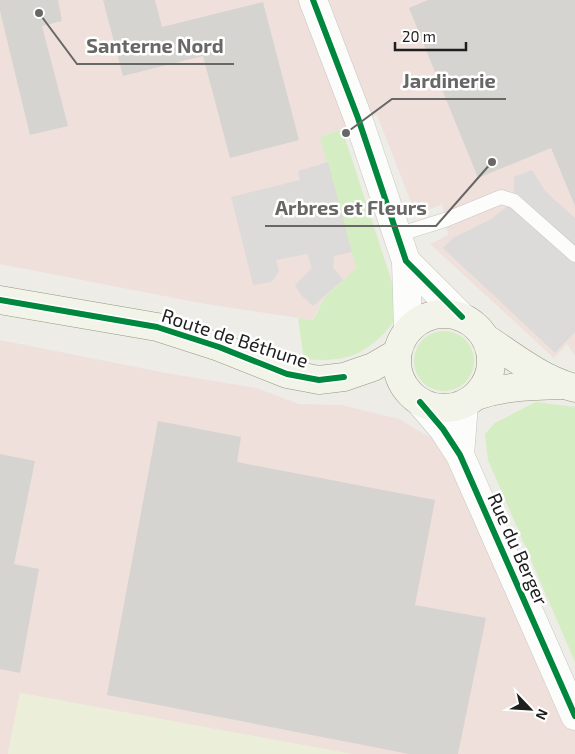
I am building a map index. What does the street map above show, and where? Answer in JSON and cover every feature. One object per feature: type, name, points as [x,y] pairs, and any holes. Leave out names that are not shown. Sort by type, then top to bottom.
[{"type":"main road","name":"Route de Béthune","points":[[0,300],[157,327],[288,374],[319,380],[344,377],[373,367],[402,342]]},
{"type":"main road","points":[[415,398],[401,382],[397,368],[402,342],[423,318],[442,313],[462,317],[476,326],[487,339],[518,361],[569,387]]},
{"type":"main road","points":[[470,400],[488,379],[492,359],[487,339]]},
{"type":"main road","points":[[344,377],[415,398],[434,408],[450,408],[497,389],[515,386],[569,387]]},
{"type":"street","points":[[313,0],[358,118],[406,261],[402,342]]},
{"type":"street","points":[[406,261],[462,317]]},
{"type":"street","name":"Rue du Berger","points":[[415,398],[443,430],[460,455],[575,716]]},
{"type":"street","points":[[460,455],[470,400]]},
{"type":"lane","points":[[397,235],[445,220],[501,197],[514,201],[575,255]]},
{"type":"shaded area","points":[[0,0],[575,0],[575,356],[567,344],[554,358],[430,244],[448,235],[442,204],[416,215],[377,115],[320,137],[356,268],[325,297],[312,320],[200,303],[0,264]]},
{"type":"shaded area","points":[[328,162],[352,252],[334,256],[333,267],[343,280],[313,306],[301,295],[295,285],[312,268],[307,254],[276,260],[279,271],[272,282],[253,285],[231,197],[300,180],[298,171]]},
{"type":"shaded area","points":[[532,170],[546,192],[575,218],[575,332],[555,353],[443,248],[453,238],[491,219],[514,201],[514,177]]},
{"type":"shaded area","points":[[0,340],[166,373],[256,388],[299,404],[341,405],[399,419],[460,455],[575,716],[575,754],[351,754],[20,693],[8,754],[0,754]]},
{"type":"green space","points":[[342,129],[392,282],[398,316],[379,338],[359,352],[335,359],[306,359],[303,353],[298,318],[313,320],[325,297],[356,268],[320,137]]},
{"type":"green space","points":[[438,331],[450,331],[466,339],[472,349],[474,361],[472,373],[466,383],[450,391],[438,391],[422,383],[414,367],[414,355],[422,339]]},
{"type":"green space","points":[[536,402],[575,407],[575,662],[488,460],[485,434],[495,423]]},
{"type":"green space","points":[[20,693],[351,754],[8,754]]},
{"type":"building","points":[[0,0],[58,0],[62,21],[42,26],[68,126],[30,135],[0,11]]},
{"type":"building","points":[[103,0],[155,0],[162,27],[263,2],[299,140],[230,158],[203,56],[123,76]]},
{"type":"building","points":[[428,0],[575,0],[575,206],[551,148],[478,178],[409,8]]},
{"type":"building","points":[[158,421],[241,437],[237,462],[435,500],[415,605],[486,618],[458,754],[409,754],[107,695]]},
{"type":"building","points":[[0,454],[35,461],[14,564],[39,569],[20,673],[0,669]]},
{"type":"cycle path","points":[[313,0],[358,118],[406,261],[462,317]]},
{"type":"cycle path","points":[[0,300],[157,327],[219,347],[287,374],[319,380],[344,377]]},
{"type":"cycle path","points":[[420,402],[443,429],[460,455],[575,716]]},
{"type":"place","name":"Santerne Nord","points":[[39,13]]},
{"type":"place","name":"Jardinerie","points":[[346,133]]},
{"type":"place","name":"Arbres et Fleurs","points":[[492,162]]}]
